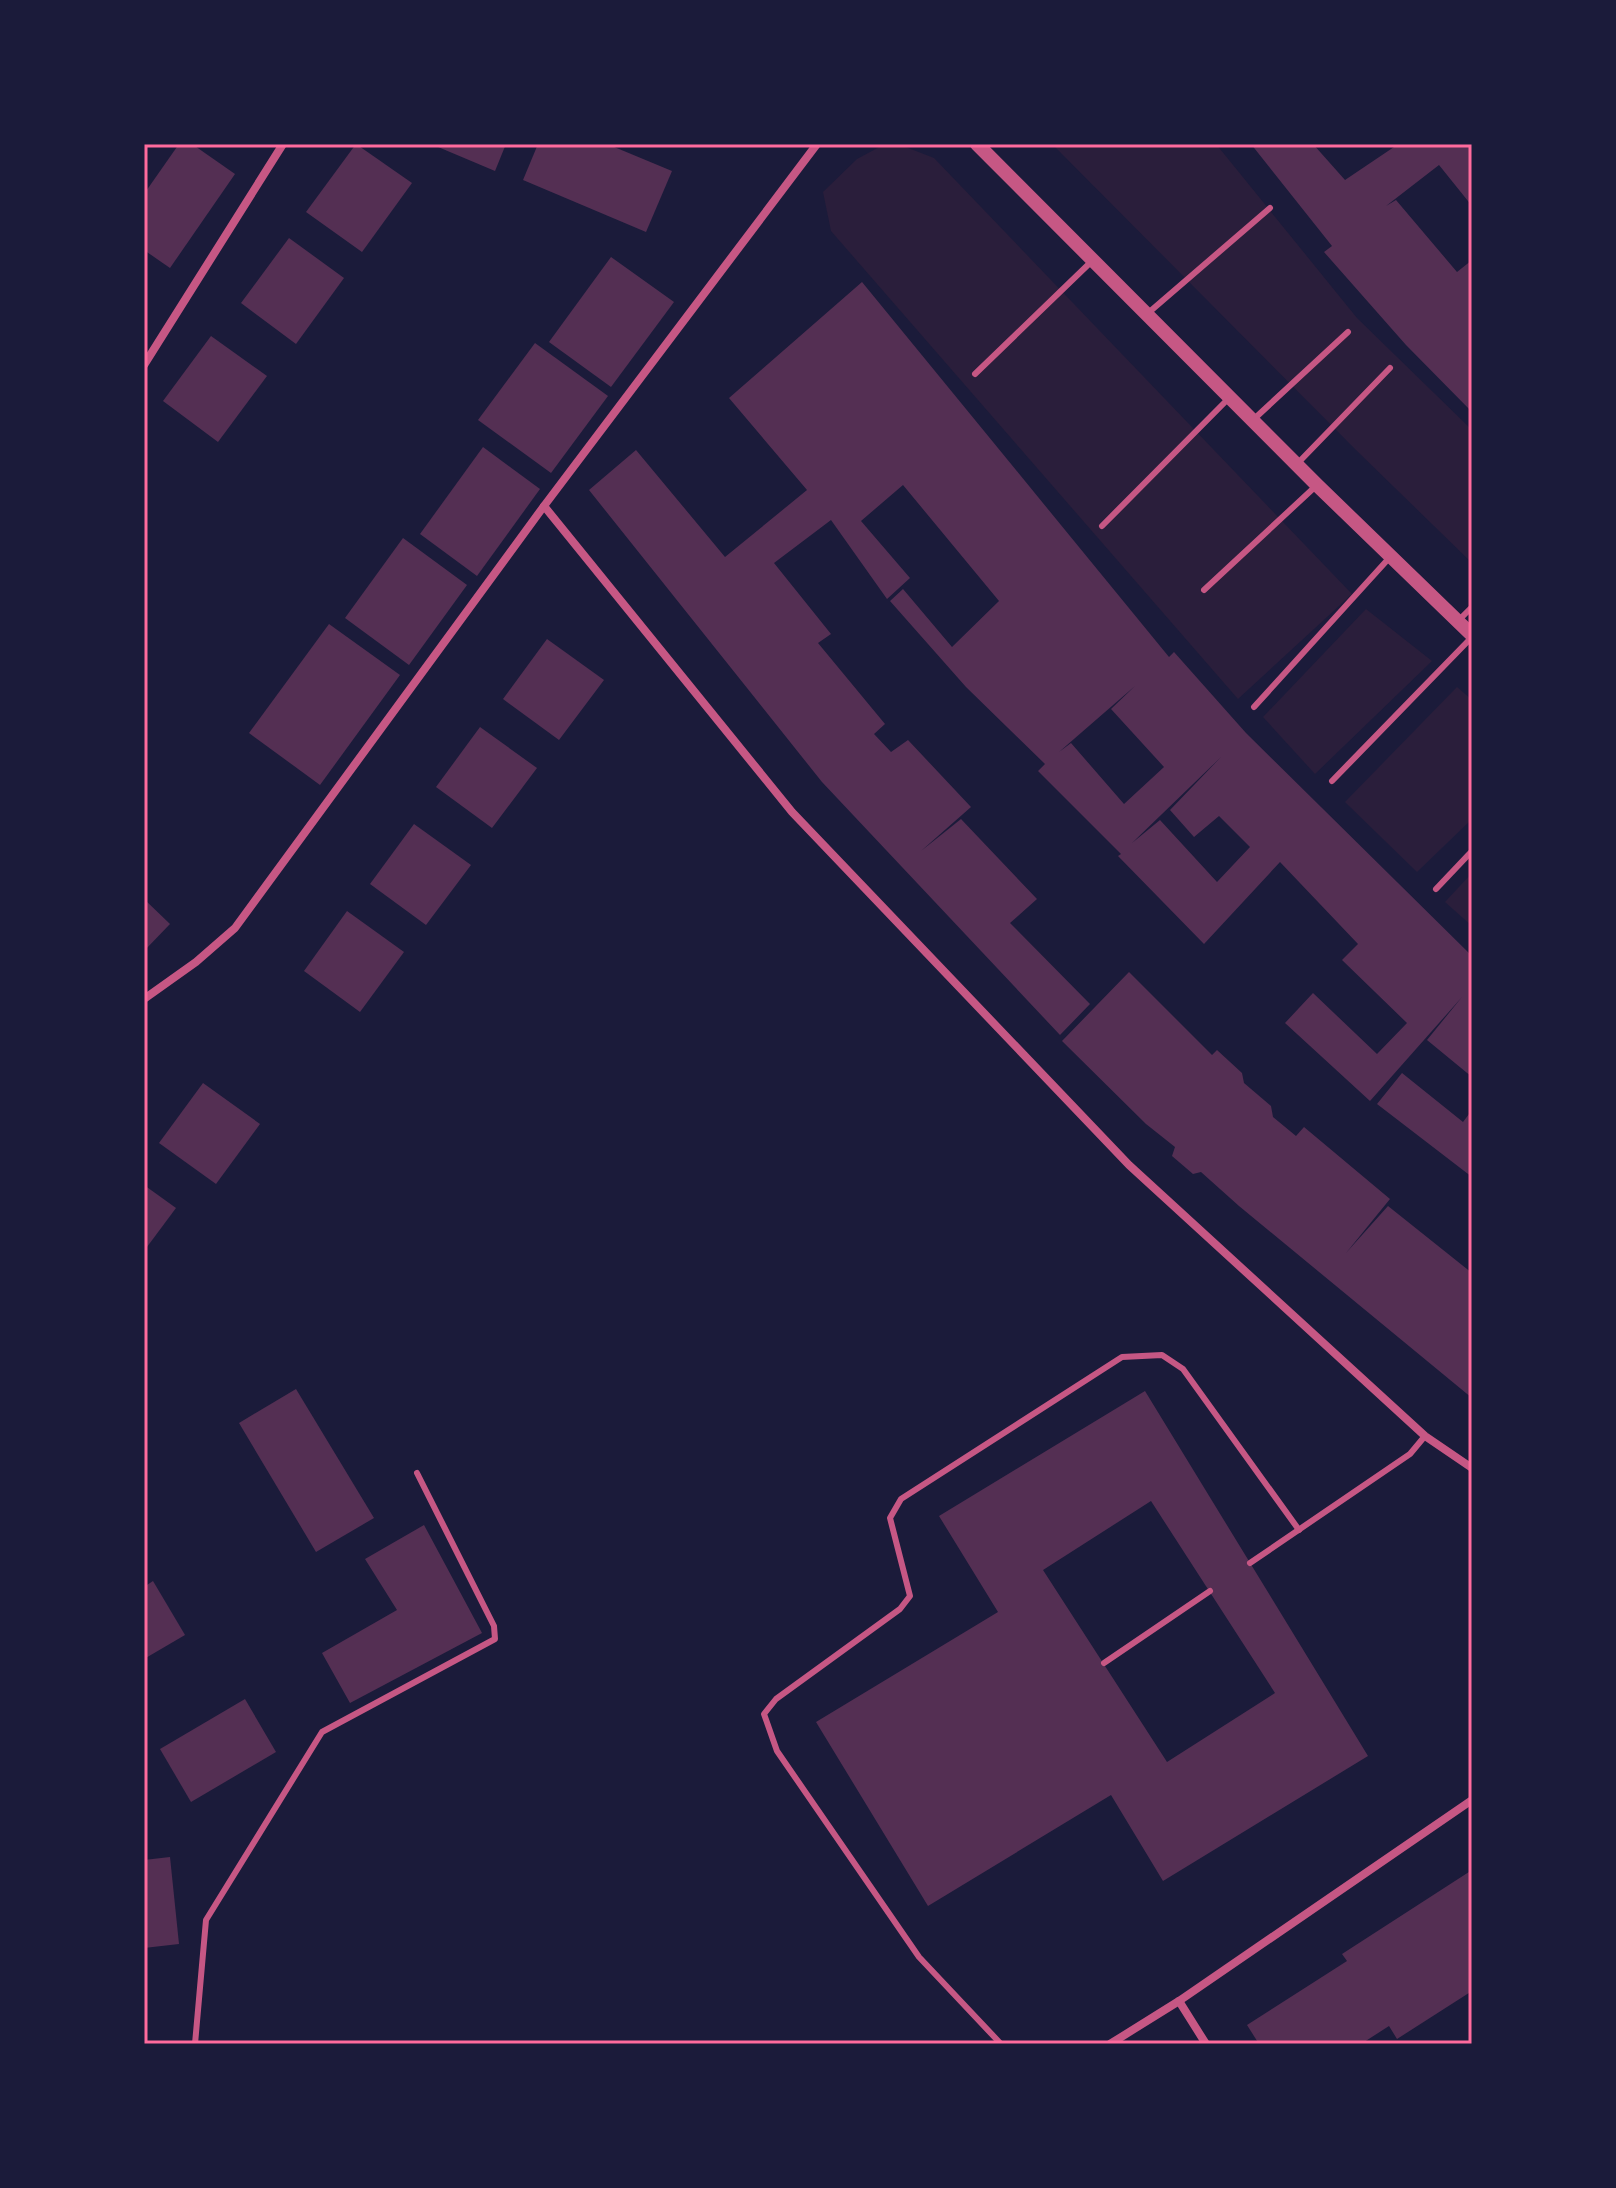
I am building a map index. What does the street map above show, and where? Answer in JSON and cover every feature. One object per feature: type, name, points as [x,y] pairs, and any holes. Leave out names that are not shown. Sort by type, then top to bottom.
[{"type":"street","points":[[144,365],[283,144]]},
{"type":"street","points":[[144,999],[196,962],[235,928],[544,506],[817,144]]},
{"type":"street","points":[[977,144],[1472,636]]},
{"type":"street","points":[[544,506],[792,812],[1129,1165],[1425,1436],[1472,1468]]},
{"type":"street","points":[[1110,2044],[1179,2001],[1472,1800]]},
{"type":"street","points":[[1179,2001],[1206,2044]]},
{"type":"lane","points":[[1147,314],[1270,208]]},
{"type":"lane","points":[[975,374],[1093,260]]},
{"type":"lane","points":[[1253,420],[1348,332]]},
{"type":"lane","points":[[1297,464],[1390,368]]},
{"type":"lane","points":[[1102,526],[1230,397]]},
{"type":"lane","points":[[1204,590],[1317,485]]},
{"type":"lane","points":[[1254,707],[1391,556]]},
{"type":"lane","points":[[1458,621],[1472,607]]},
{"type":"lane","points":[[1332,781],[1472,636]]},
{"type":"lane","points":[[1436,889],[1472,851]]},
{"type":"lane","points":[[1001,2044],[919,1957],[777,1751],[764,1714],[776,1699],[900,1609],[910,1596],[890,1518],[901,1499],[1122,1357],[1162,1355],[1183,1369],[1299,1530]]},
{"type":"lane","points":[[1250,1563],[1410,1454],[1425,1436]]},
{"type":"lane","points":[[195,2044],[206,1920],[322,1732],[495,1639],[494,1626],[417,1473]]},
{"type":"lane","points":[[1104,1663],[1210,1591]]},
{"type":"shaded area","points":[[885,144],[898,144],[934,158],[1352,594],[1238,699],[831,231],[823,192],[857,159]]},
{"type":"shaded area","points":[[1052,144],[1216,144],[1357,318],[1472,430],[1472,563],[1356,450]]},
{"type":"shaded area","points":[[1366,609],[1432,661],[1315,774],[1263,717]]},
{"type":"shaded area","points":[[1457,687],[1472,700],[1472,819],[1417,872],[1345,802]]},
{"type":"shaded area","points":[[1472,873],[1472,926],[1445,902]]},
{"type":"building","points":[[179,144],[192,144],[235,174],[170,268],[144,250],[144,194]]},
{"type":"building","points":[[356,144],[412,183],[362,252],[306,212]]},
{"type":"building","points":[[431,144],[506,144],[495,171]]},
{"type":"building","points":[[538,144],[607,144],[672,171],[646,232],[523,180]]},
{"type":"building","points":[[1251,144],[1313,144],[1345,180],[1394,147],[1392,144],[1472,145],[1472,206],[1439,165],[1386,206],[1396,200],[1457,272],[1472,260],[1472,412],[1406,345],[1324,252],[1332,246]]},
{"type":"building","points":[[289,238],[344,278],[296,344],[241,303]]},
{"type":"building","points":[[611,257],[674,302],[611,387],[549,342]]},
{"type":"building","points":[[862,282],[1169,657],[1174,652],[1246,733],[1472,956],[1472,1077],[1427,1040],[1462,997],[1370,1101],[1285,1023],[1313,993],[1377,1054],[1407,1023],[1342,960],[1358,944],[1280,862],[1204,944],[1118,856],[1121,854],[1038,771],[1045,764],[966,687],[890,601],[903,589],[952,647],[999,601],[903,485],[861,521],[910,578],[887,599],[831,520],[774,563],[831,634],[818,643],[885,724],[874,734],[891,752],[908,740],[971,807],[921,851],[961,819],[1037,899],[1010,923],[1090,1004],[1060,1035],[822,782],[589,490],[636,450],[725,557],[807,490],[729,398]],"holes":[[[1135,686],[1111,709],[1164,767],[1124,804],[1071,743],[1059,752]],[[1221,757],[1170,810],[1194,837],[1219,816],[1250,847],[1217,882],[1160,820],[1132,843]]]},
{"type":"building","points":[[211,336],[267,376],[218,442],[163,401]]},
{"type":"building","points":[[535,343],[608,396],[551,473],[478,420]]},
{"type":"building","points":[[483,447],[540,489],[477,576],[420,534]]},
{"type":"building","points":[[403,538],[467,585],[409,665],[345,618]]},
{"type":"building","points":[[329,624],[400,675],[320,785],[249,733]]},
{"type":"building","points":[[547,639],[604,680],[559,740],[503,699]]},
{"type":"building","points":[[480,727],[537,768],[492,828],[436,787]]},
{"type":"building","points":[[414,824],[471,865],[426,925],[370,884]]},
{"type":"building","points":[[144,899],[170,924],[144,951]]},
{"type":"building","points":[[347,911],[404,952],[360,1012],[304,971]]},
{"type":"building","points":[[1129,972],[1212,1055],[1217,1050],[1242,1073],[1244,1083],[1271,1106],[1273,1117],[1296,1136],[1304,1127],[1390,1199],[1346,1253],[1388,1206],[1472,1273],[1472,1398],[1201,1172],[1193,1174],[1172,1156],[1175,1147],[1146,1124],[1062,1041]]},
{"type":"building","points":[[1402,1073],[1463,1122],[1472,1110],[1472,1177],[1377,1104]]},
{"type":"building","points":[[203,1083],[260,1124],[216,1184],[159,1143]]},
{"type":"building","points":[[144,1185],[176,1208],[144,1251]]},
{"type":"building","points":[[296,1389],[374,1518],[316,1552],[239,1423]]},
{"type":"building","points":[[1145,1391],[1368,1756],[1163,1881],[1111,1795],[928,1906],[816,1722],[998,1612],[939,1516]],"holes":[[[1151,1501],[1275,1693],[1167,1762],[1043,1570]]]},
{"type":"building","points":[[424,1525],[482,1633],[350,1703],[322,1653],[397,1610],[365,1559]]},
{"type":"building","points":[[153,1581],[185,1635],[144,1659],[144,1587]]},
{"type":"building","points":[[245,1699],[276,1752],[191,1802],[160,1749]]},
{"type":"building","points":[[170,1857],[179,1944],[144,1948],[144,1860]]},
{"type":"building","points":[[1472,1870],[1472,1991],[1397,2039],[1389,2026],[1361,2044],[1259,2044],[1247,2025],[1347,1961],[1342,1954]]}]
